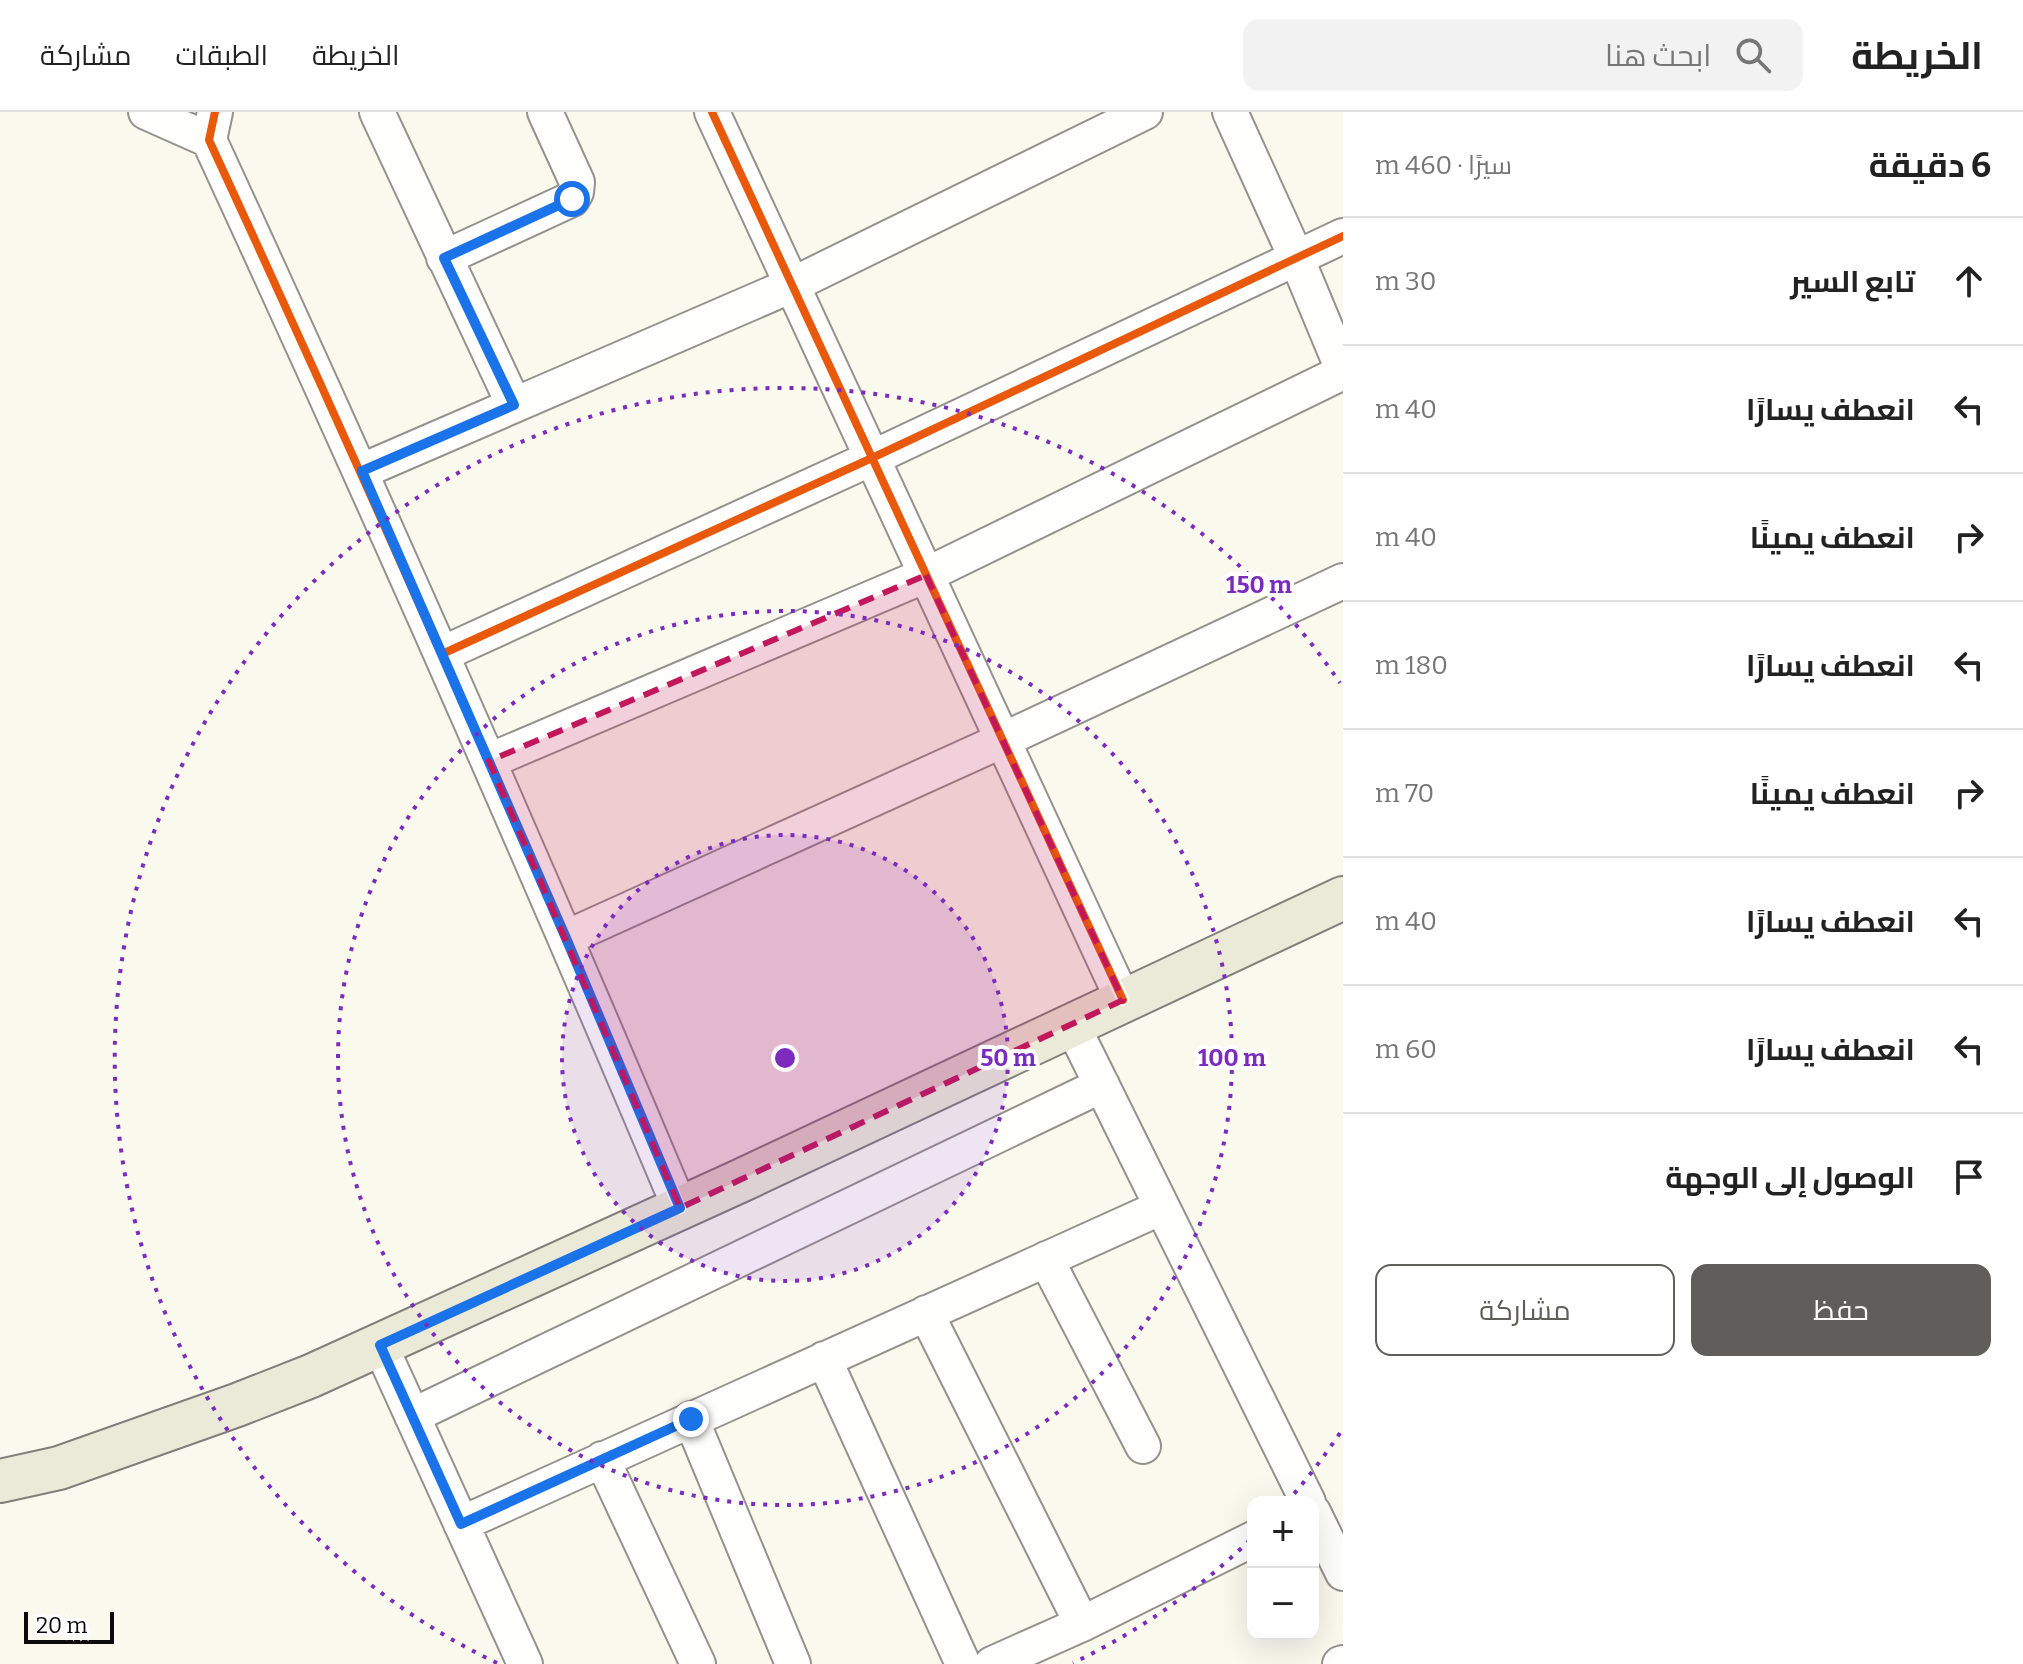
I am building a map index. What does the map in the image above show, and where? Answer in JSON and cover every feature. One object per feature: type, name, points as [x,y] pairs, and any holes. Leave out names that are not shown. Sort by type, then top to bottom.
[{"type":"main road","points":[[0,1481],[59,1468],[237,1405],[380,1345],[1343,898]]},
{"type":"street","points":[[146,112],[212,126],[566,938],[680,1208]]},
{"type":"street","points":[[377,112],[514,405]]},
{"type":"street","points":[[444,258],[572,199],[577,182],[545,112]]},
{"type":"street","points":[[712,112],[1123,1000]]},
{"type":"street","points":[[362,471],[792,285],[1145,112]]},
{"type":"street","points":[[489,761],[926,575],[1343,371],[1296,257],[1230,112]]},
{"type":"street","points":[[442,654],[872,458],[1343,236]]},
{"type":"street","points":[[566,938],[1003,740],[1343,581]]},
{"type":"street","points":[[1072,1025],[1305,1496]]},
{"type":"street","points":[[412,1416],[1102,1085]]},
{"type":"street","points":[[461,1524],[1162,1207]]},
{"type":"street","points":[[1046,1259],[1143,1446]]},
{"type":"street","points":[[926,1313],[1082,1624]]},
{"type":"street","points":[[380,1345],[525,1664]]},
{"type":"street","points":[[824,1359],[963,1664]]},
{"type":"street","points":[[691,1419],[793,1664]]},
{"type":"street","points":[[602,1459],[698,1664]]},
{"type":"street","points":[[0,1502],[59,1468]]},
{"type":"street","points":[[1319,1524],[1343,1573]]},
{"type":"street","points":[[992,1664],[1082,1624],[1247,1542]]},
{"type":"highlighted area","points":[[926,575],[1123,1000],[680,1208],[489,761]]},
{"type":"cycle path","points":[[215,112],[209,140],[449,672],[680,1208]]},
{"type":"cycle path","points":[[712,112],[1123,1000]]},
{"type":"cycle path","points":[[442,654],[872,458],[1343,236]]},
{"type":"route","points":[[572,199],[444,258],[514,405],[362,471],[680,1208],[380,1345],[461,1524],[691,1419]]}]
